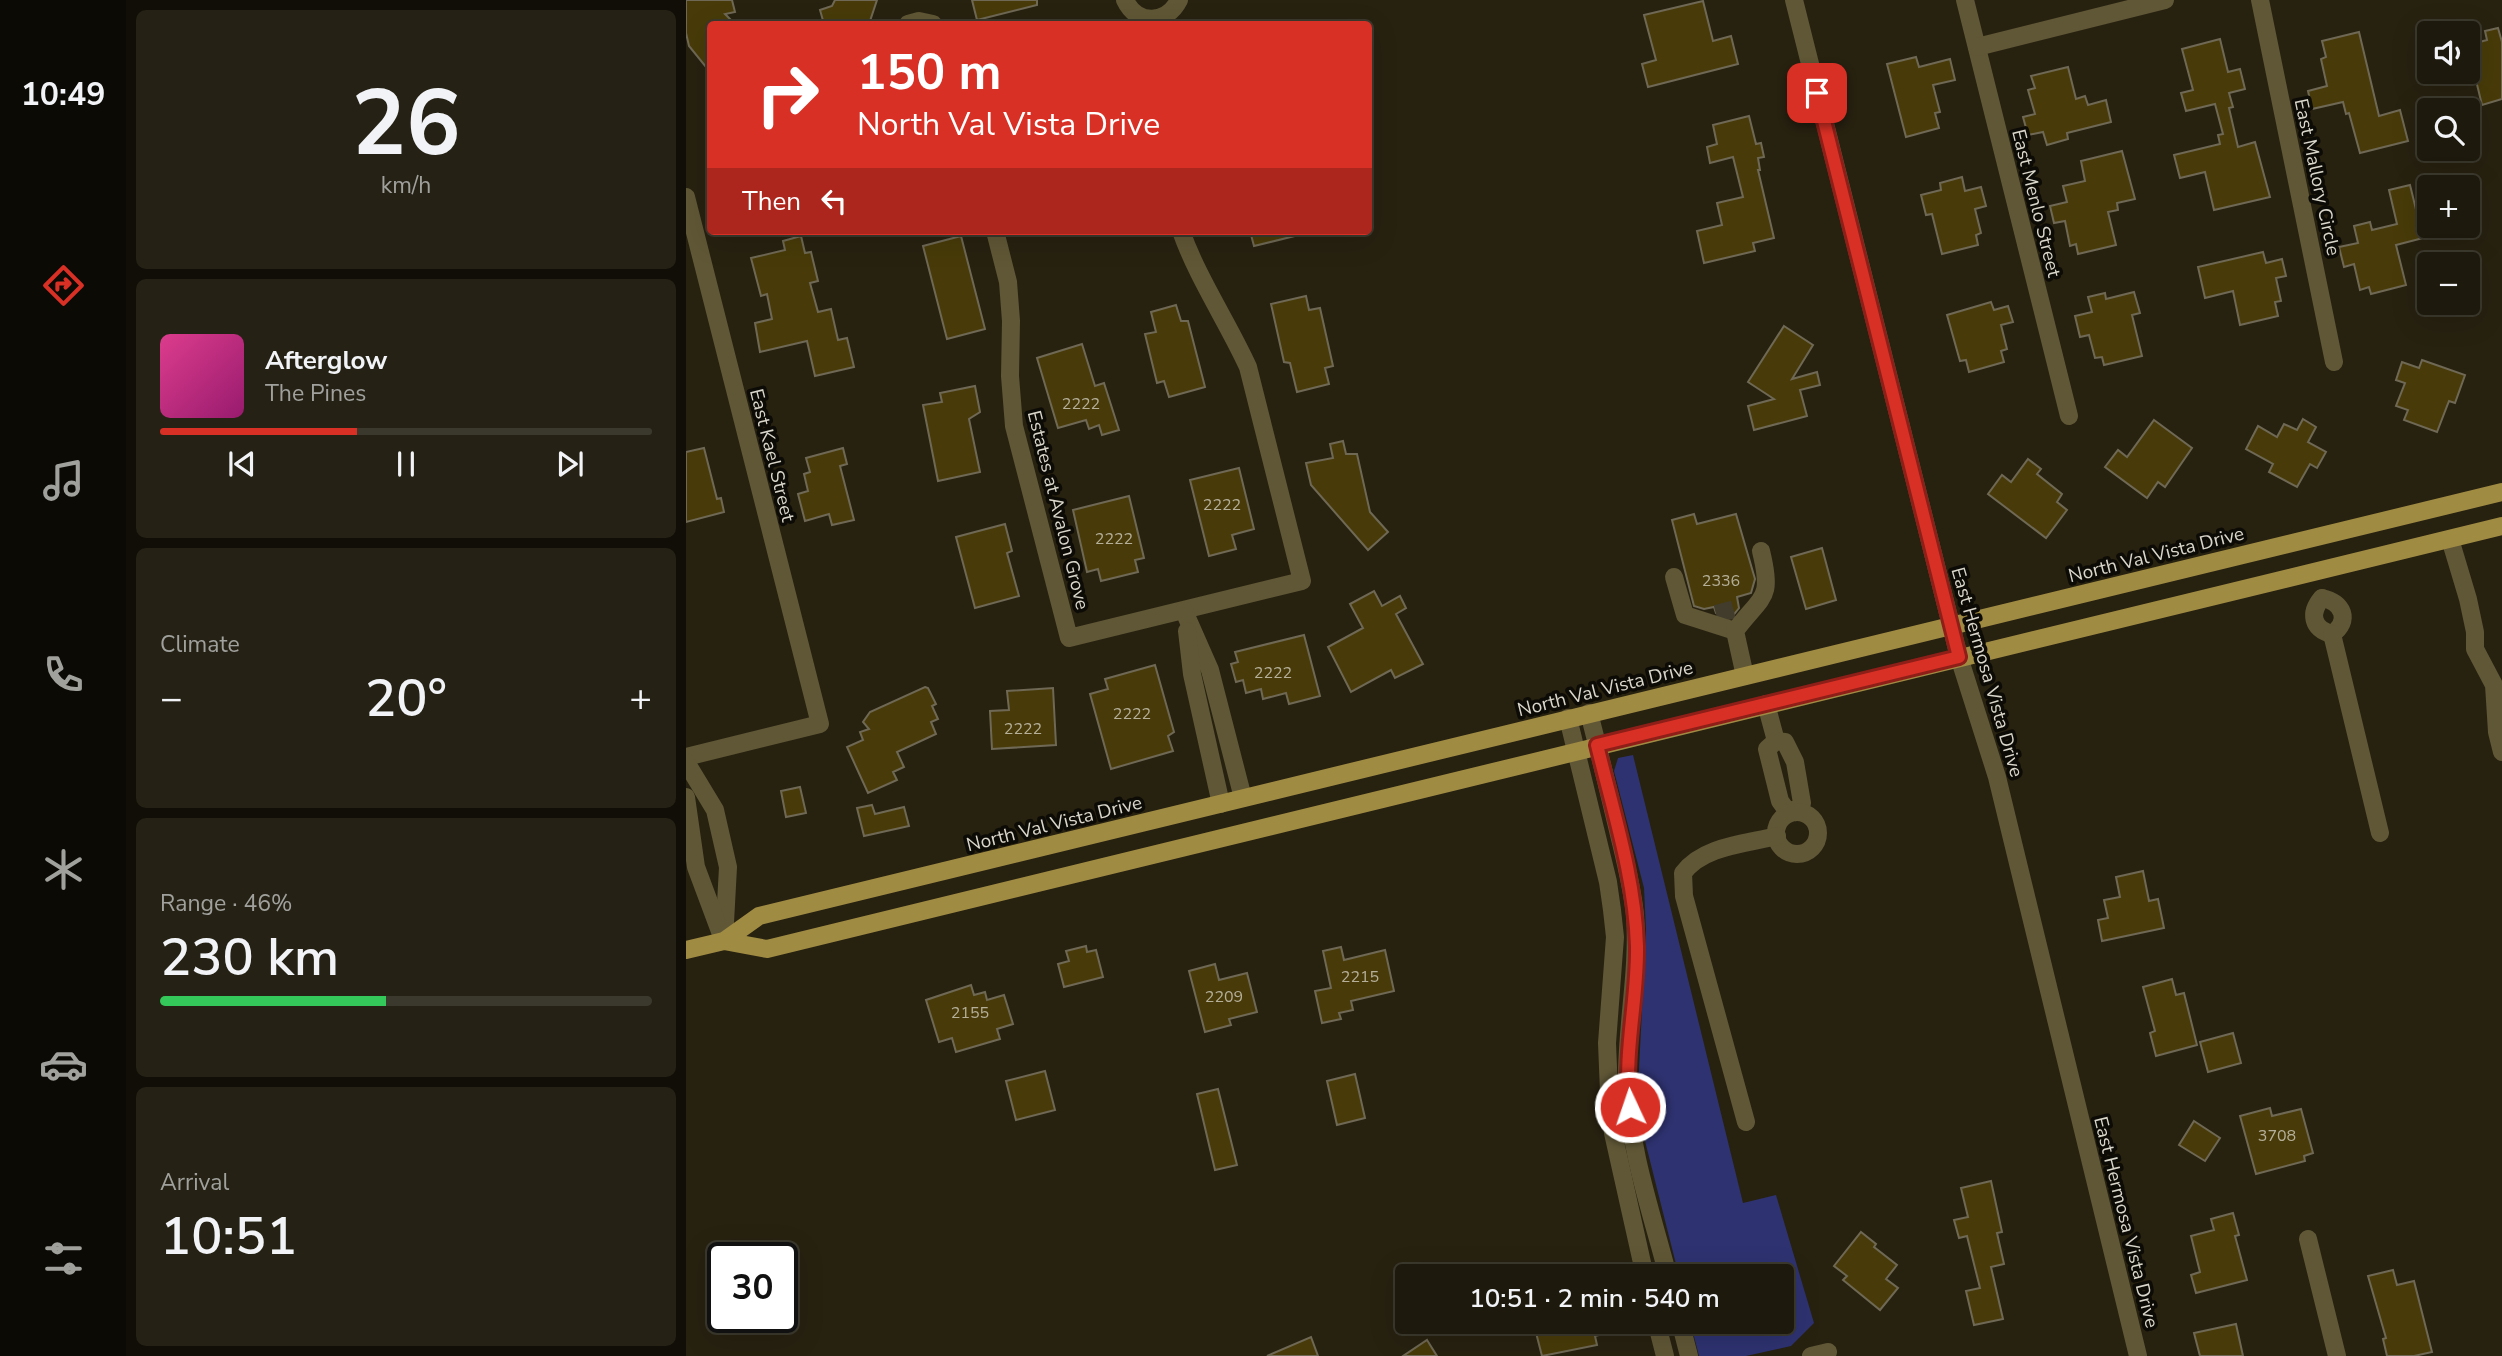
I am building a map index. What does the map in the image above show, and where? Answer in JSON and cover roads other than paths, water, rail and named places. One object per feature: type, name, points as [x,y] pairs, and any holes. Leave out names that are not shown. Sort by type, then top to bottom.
[{"type":"main road","name":"North Val Vista Drive","points":[[686,950],[724,941],[759,916],[2493,494]]},
{"type":"main road","points":[[2493,494],[2497,527]]},
{"type":"main road","points":[[2442,506],[2450,539]]},
{"type":"main road","name":"North Val Vista Drive","points":[[724,941],[767,949],[2497,527]]},
{"type":"street","points":[[1125,0],[1134,13],[1156,21]]},
{"type":"street","points":[[1161,21],[1179,0]]},
{"type":"street","name":"East Hermosa Vista Drive","points":[[1794,0],[1959,657],[1997,777],[2138,1356]]},
{"type":"street","name":"East Menlo Street","points":[[1965,0],[2068,416]]},
{"type":"street","points":[[1977,47],[2165,0]]},
{"type":"street","name":"East Mallory Circle","points":[[2260,0],[2334,362]]},
{"type":"street","name":"East Kael Street","points":[[686,197],[820,724],[686,760]]},
{"type":"street","name":"Estates at Avalon Grove","points":[[996,235],[1009,295],[1014,426],[1069,638],[1302,581],[1248,367],[1237,342],[1192,264],[1182,235]]},
{"type":"street","points":[[2450,539],[2468,599],[2475,649],[2494,685],[2497,732],[2502,752]]},
{"type":"street","points":[[1745,676],[1735,631],[1744,610],[1764,596],[1768,578],[1761,551]]},
{"type":"street","points":[[2315,572],[2322,598],[2333,600],[2340,608],[2343,619],[2340,628],[2332,634],[2381,833]]},
{"type":"street","points":[[1674,577],[1685,615],[1711,617],[1735,631]]},
{"type":"street","points":[[1185,611],[1210,670],[1244,798]]},
{"type":"street","points":[[1185,611],[1192,674],[1222,804]]},
{"type":"street","points":[[1766,704],[1776,741],[1767,749],[1780,801],[1785,808],[1805,814],[1818,830],[1815,844],[1805,852],[1792,853],[1781,846],[1777,836],[1780,821],[1795,812]]},
{"type":"street","points":[[1589,713],[1628,872],[1634,911],[1637,948],[1627,1086],[1632,1128],[1665,1264]]},
{"type":"street","points":[[1569,718],[1608,882],[1612,910],[1615,937],[1607,1043],[1609,1092],[1613,1133],[1642,1264]]},
{"type":"street","points":[[1207,741],[1227,735]]},
{"type":"street","points":[[686,760],[716,810],[728,867],[724,941]]},
{"type":"street","points":[[686,797],[696,867],[724,941]]},
{"type":"street","points":[[1746,1122],[1684,896],[1683,873],[1692,861],[1711,852],[1777,836]]},
{"type":"street","points":[[692,848],[722,841]]},
{"type":"street","points":[[2308,1239],[2337,1356]]},
{"type":"street","points":[[1659,1334],[1664,1356]]},
{"type":"street","points":[[1683,1334],[1689,1356]]},
{"type":"tunnel","points":[[1716,614],[1739,608]]}]
